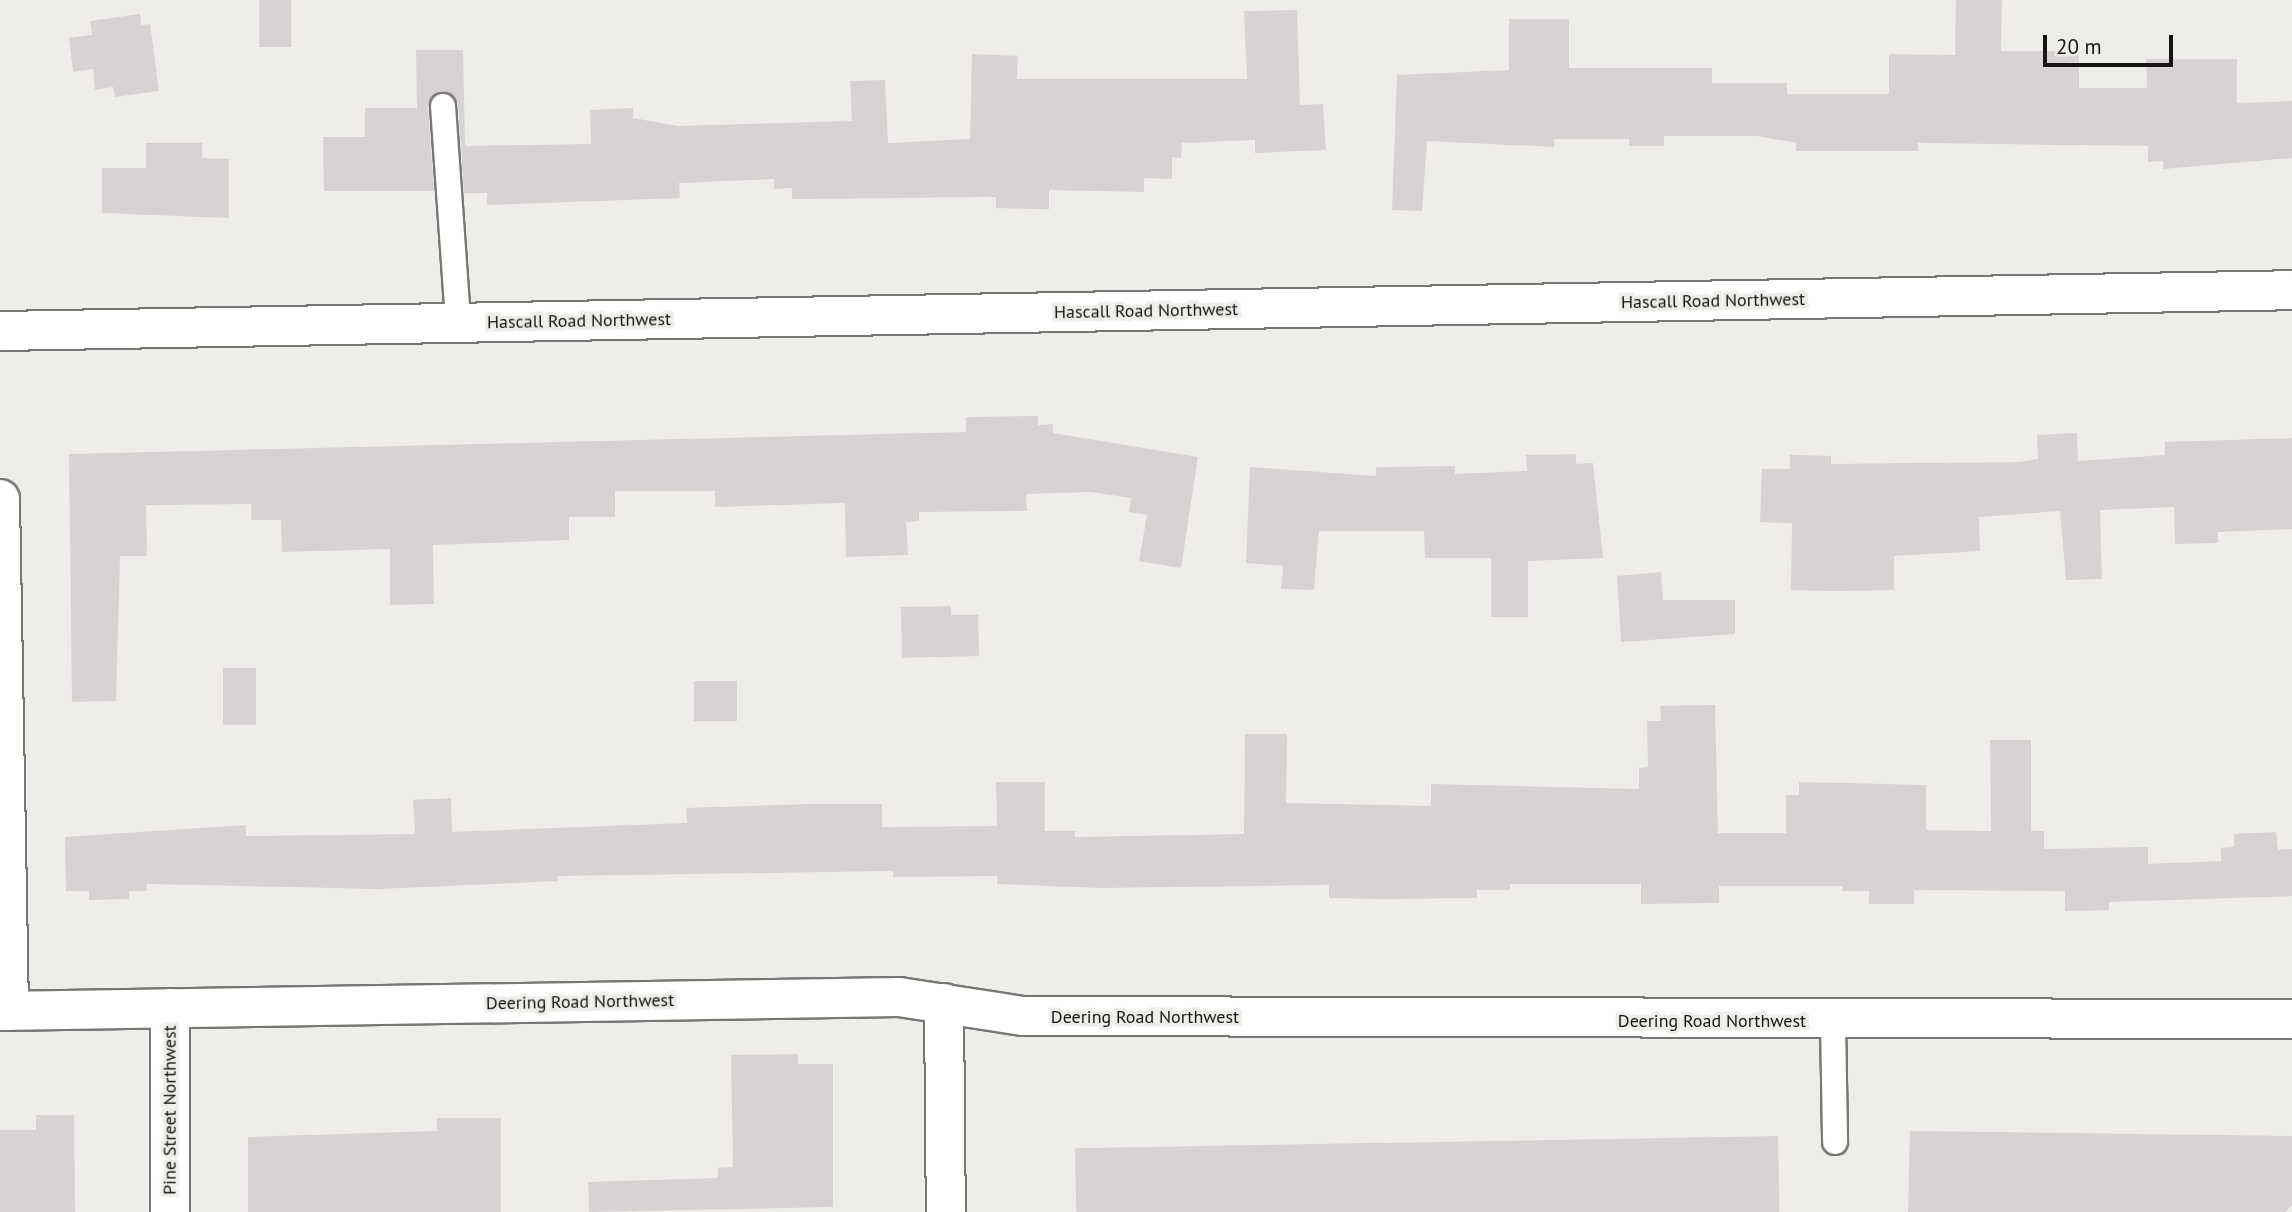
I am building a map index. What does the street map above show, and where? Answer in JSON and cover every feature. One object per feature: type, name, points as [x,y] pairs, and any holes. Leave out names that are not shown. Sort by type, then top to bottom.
[{"type":"street","name":"Hascall Road Northwest","points":[[0,331],[2292,290]]},
{"type":"street","points":[[0,499],[4,1011]]},
{"type":"street","name":"Deering Road Northwest","points":[[4,1011],[899,997],[1023,1016],[1833,1022],[2292,1019]]},
{"type":"street","points":[[944,1003],[946,1212]]},
{"type":"street","name":"Pine Street Northwest","points":[[170,1008],[170,1212]]},
{"type":"lane","points":[[443,106],[458,323]]},
{"type":"lane","points":[[1833,1022],[1835,1142]]},
{"type":"building","points":[[259,0],[291,0],[291,47],[259,47]]},
{"type":"building","points":[[1956,0],[2002,0],[2001,51],[2079,51],[2079,88],[2147,88],[2146,59],[2237,59],[2237,103],[2292,101],[2292,158],[2163,169],[2163,161],[2148,162],[2148,146],[1918,143],[1918,151],[1796,151],[1796,143],[1757,136],[1664,136],[1664,146],[1629,146],[1629,139],[1554,139],[1554,147],[1427,141],[1422,211],[1392,210],[1397,75],[1509,70],[1509,19],[1569,19],[1569,68],[1712,68],[1712,83],[1787,83],[1787,94],[1889,94],[1889,54],[1955,55]]},
{"type":"building","points":[[1297,10],[1300,105],[1323,104],[1326,150],[1255,153],[1255,140],[1182,143],[1181,158],[1172,157],[1172,179],[1144,178],[1144,192],[1049,190],[1049,209],[996,208],[996,197],[792,199],[792,188],[774,189],[774,179],[679,183],[680,198],[487,205],[487,193],[464,193],[458,104],[443,91],[428,106],[434,191],[324,191],[323,137],[365,137],[365,108],[417,108],[416,50],[463,50],[465,146],[591,144],[590,110],[633,108],[633,118],[678,126],[852,121],[850,81],[885,80],[888,143],[970,139],[972,54],[1018,56],[1017,79],[1247,79],[1244,11]]},
{"type":"building","points":[[140,14],[141,25],[150,24],[159,91],[115,97],[113,87],[95,90],[93,69],[73,72],[69,38],[92,35],[90,21]]},
{"type":"building","points":[[146,143],[202,143],[202,158],[229,159],[229,218],[102,213],[102,168],[146,168]]},
{"type":"building","points":[[1038,416],[1038,425],[1053,424],[1053,433],[1198,457],[1181,568],[1139,561],[1147,515],[1129,512],[1131,498],[1091,492],[1026,494],[1027,511],[919,512],[919,521],[906,522],[908,555],[846,557],[845,503],[715,507],[715,491],[615,491],[615,517],[569,517],[569,540],[433,545],[434,604],[390,605],[390,549],[282,552],[281,520],[251,520],[251,504],[146,505],[147,556],[120,556],[116,701],[72,702],[69,454],[966,432],[966,417]]},
{"type":"building","points":[[2077,433],[2078,461],[2165,455],[2165,442],[2292,438],[2292,529],[2218,532],[2218,543],[2175,544],[2174,507],[2100,510],[2102,579],[2066,580],[2060,511],[1979,517],[1980,551],[1894,556],[1894,590],[1832,591],[1791,590],[1792,523],[1760,522],[1762,469],[1790,469],[1790,455],[1831,456],[1831,464],[2019,462],[2038,459],[2037,435]]},
{"type":"building","points":[[1576,454],[1576,464],[1593,463],[1603,558],[1528,561],[1528,617],[1491,617],[1491,558],[1425,558],[1424,531],[1319,531],[1314,590],[1281,589],[1283,566],[1246,563],[1250,467],[1376,476],[1376,467],[1455,466],[1455,474],[1527,471],[1526,455]]},
{"type":"building","points":[[1661,572],[1663,600],[1735,600],[1735,634],[1621,642],[1617,576]]},
{"type":"building","points":[[951,606],[951,615],[978,615],[979,656],[902,658],[901,607]]},
{"type":"building","points":[[223,668],[256,668],[256,725],[223,725]]},
{"type":"building","points":[[694,681],[737,681],[737,721],[694,721]]},
{"type":"building","points":[[1715,705],[1718,833],[1786,833],[1786,795],[1799,795],[1799,782],[1926,785],[1926,830],[1991,831],[1990,740],[2031,740],[2031,831],[2044,831],[2044,849],[2148,847],[2148,864],[2221,861],[2221,848],[2234,847],[2234,834],[2276,832],[2278,850],[2292,849],[2292,896],[2109,902],[2109,910],[2065,911],[2065,891],[1914,890],[1914,904],[1869,904],[1869,891],[1842,891],[1843,886],[1719,886],[1719,903],[1641,904],[1641,884],[1510,884],[1510,890],[1477,890],[1477,898],[1384,899],[1329,898],[1329,885],[1101,888],[997,884],[997,876],[893,877],[893,871],[557,876],[558,881],[378,889],[147,884],[147,891],[129,891],[129,899],[89,900],[89,891],[66,891],[65,837],[246,825],[246,836],[415,834],[413,800],[451,798],[452,832],[687,823],[686,808],[809,804],[882,804],[882,827],[997,826],[996,782],[1045,782],[1045,831],[1075,831],[1075,837],[1244,834],[1245,734],[1287,734],[1286,803],[1431,806],[1431,784],[1639,789],[1639,768],[1648,767],[1647,721],[1661,721],[1660,706]]},
{"type":"building","points":[[798,1054],[798,1064],[833,1064],[833,1207],[589,1212],[588,1182],[718,1178],[718,1168],[733,1167],[731,1055]]},
{"type":"building","points":[[36,1115],[74,1115],[75,1212],[0,1212],[0,1130],[36,1130]]},
{"type":"building","points":[[437,1118],[501,1118],[501,1212],[248,1212],[248,1137],[437,1131]]},
{"type":"building","points":[[1910,1131],[2292,1136],[2292,1205],[2286,1212],[1908,1212]]},
{"type":"building","points":[[1778,1136],[1779,1212],[1076,1212],[1075,1148]]}]
